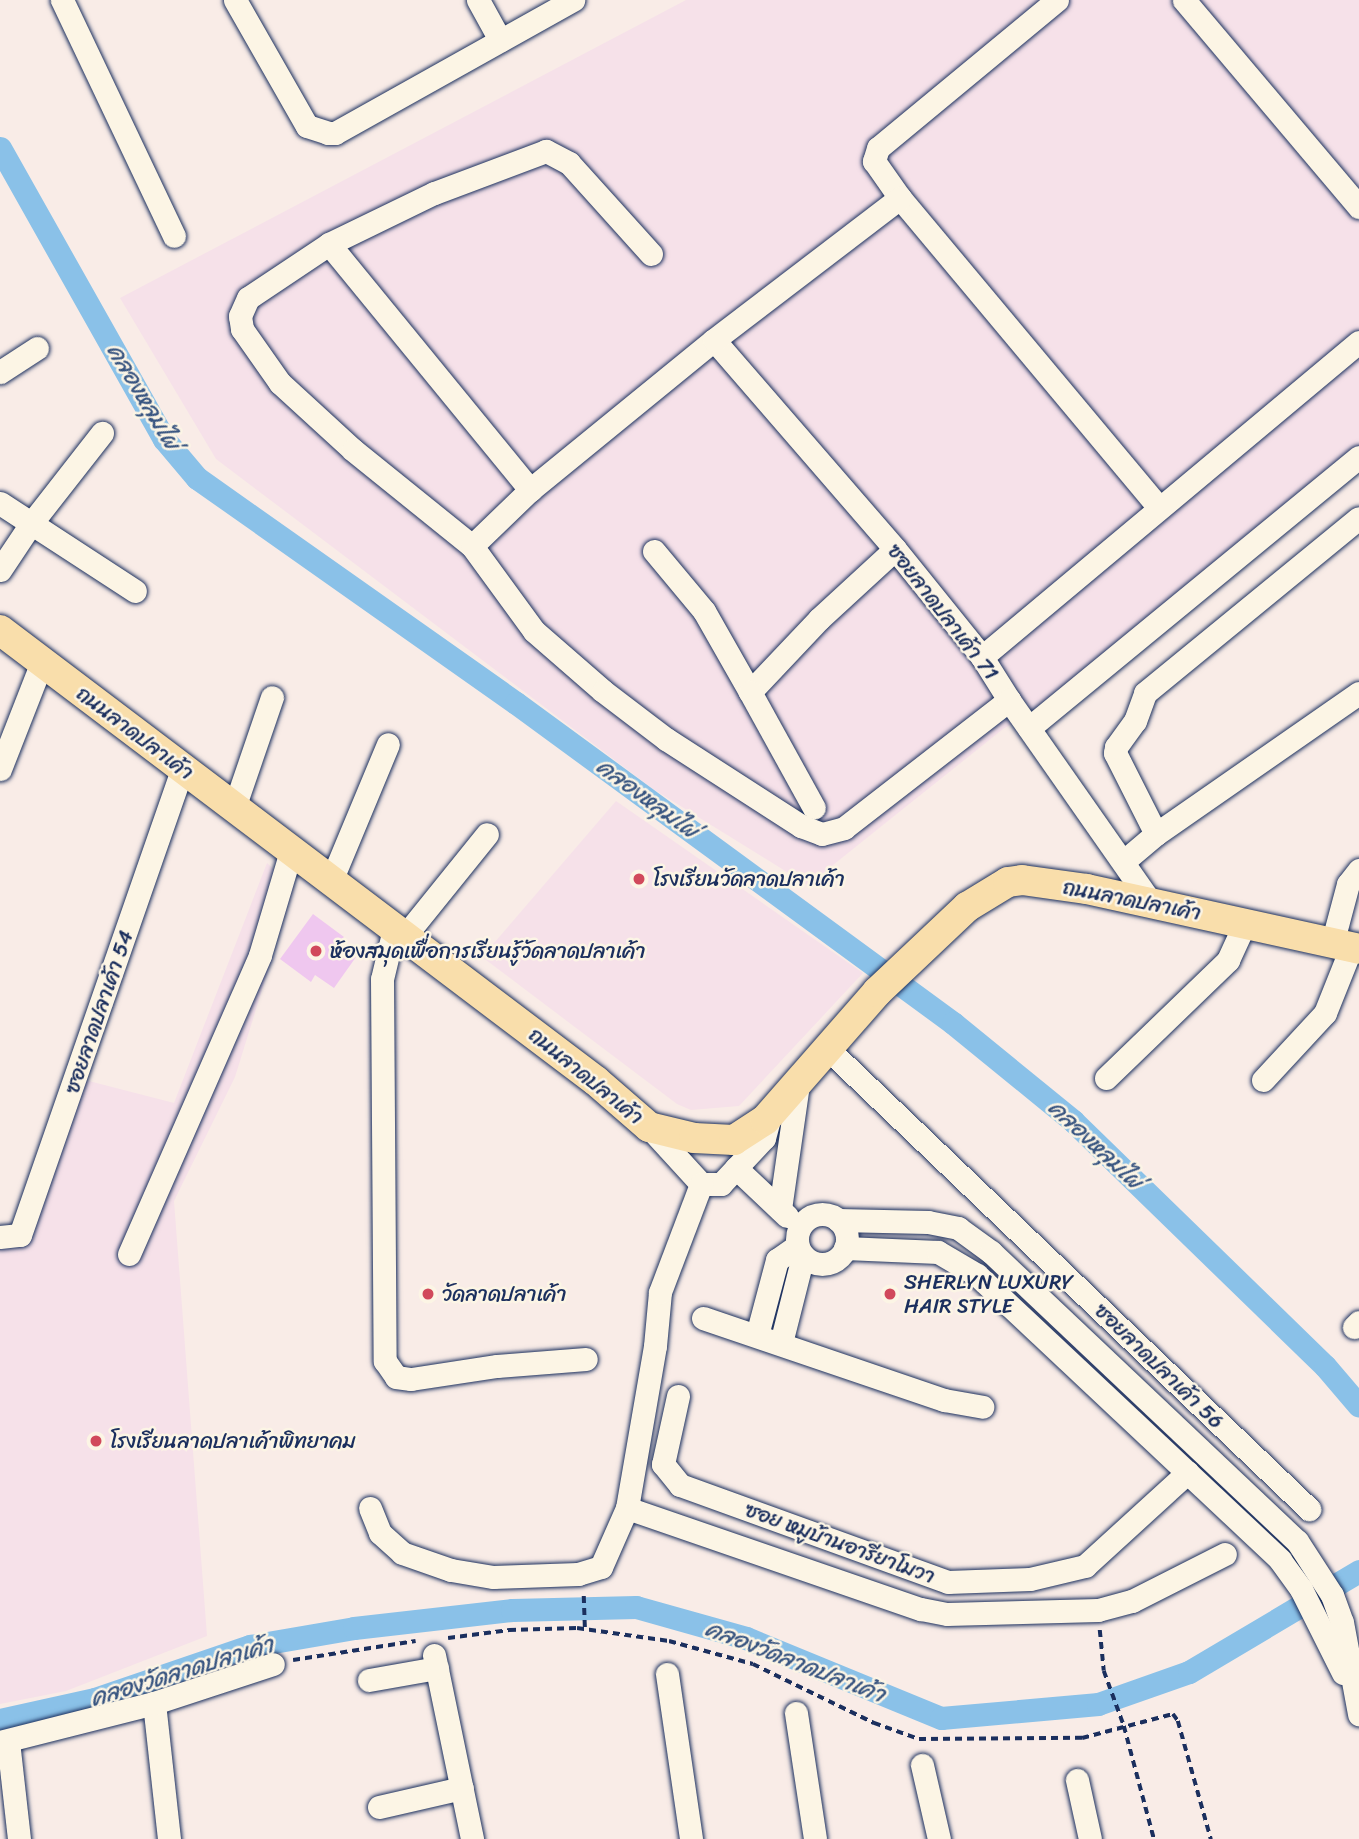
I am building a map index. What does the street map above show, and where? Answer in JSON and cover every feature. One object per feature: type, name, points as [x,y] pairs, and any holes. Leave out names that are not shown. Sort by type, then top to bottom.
[{"type":"main road","name":"ถนนลาดปลาเค้า","points":[[0,630],[596,1081],[649,1127],[710,1141],[734,1140],[770,1115],[877,992],[967,907],[1008,882],[1022,880],[1087,888],[1348,947]]},
{"type":"street","points":[[62,0],[174,236]]},
{"type":"street","points":[[235,0],[307,126],[328,133],[335,133],[573,0]]},
{"type":"street","points":[[478,0],[500,40]]},
{"type":"street","points":[[1057,0],[878,148],[875,165],[1158,507]]},
{"type":"street","points":[[1184,0],[1359,207]]},
{"type":"street","points":[[650,254],[569,163],[546,151],[434,193],[329,244],[248,298],[240,316],[243,329],[280,383],[353,450],[471,546],[534,631],[603,691],[666,739],[801,826],[822,834],[844,828],[1009,700]]},
{"type":"street","points":[[471,546],[530,491],[714,340],[900,198]]},
{"type":"street","points":[[329,244],[530,491]]},
{"type":"street","name":"ซอยลาดปลาเค้า 71","points":[[714,340],[895,549],[982,657],[1028,728],[1150,901]]},
{"type":"street","points":[[982,657],[1158,507],[1359,342]]},
{"type":"street","points":[[0,372],[37,348]]},
{"type":"street","points":[[0,570],[30,525],[102,433]]},
{"type":"street","points":[[1028,728],[1359,457]]},
{"type":"street","points":[[0,503],[135,591]]},
{"type":"street","points":[[1156,834],[1115,753],[1116,747],[1135,721],[1143,697],[1359,518]]},
{"type":"street","points":[[750,692],[819,619],[895,549]]},
{"type":"street","points":[[654,551],[704,611],[814,808]]},
{"type":"street","points":[[0,769],[42,662]]},
{"type":"street","points":[[1124,861],[1156,834],[1359,693]]},
{"type":"street","points":[[234,808],[272,697]]},
{"type":"street","points":[[331,881],[388,744]]},
{"type":"street","name":"ซอยลาดปลาเค้า 54","points":[[0,1237],[20,1235],[182,769]]},
{"type":"street","points":[[487,834],[399,933],[382,979],[385,1361],[396,1377],[411,1379],[496,1366],[586,1359]]},
{"type":"street","points":[[129,1254],[260,955],[291,851]]},
{"type":"street","points":[[1263,1080],[1325,1013],[1348,947],[1348,884],[1359,870]]},
{"type":"street","points":[[1106,1078],[1228,960],[1245,923]]},
{"type":"street","name":"ซอยลาดปลาเค้า 56","points":[[828,1049],[1309,1509]]},
{"type":"street","points":[[780,1209],[798,1084]]},
{"type":"street","points":[[649,1127],[701,1184],[720,1184],[764,1138],[770,1115]]},
{"type":"street","points":[[736,1168],[780,1209],[809,1262],[827,1264],[835,1261],[845,1248],[846,1233],[838,1220]]},
{"type":"street","points":[[370,1508],[380,1533],[402,1553],[451,1570],[493,1577],[578,1574],[601,1567],[627,1508],[656,1346],[660,1292],[701,1184]]},
{"type":"street","points":[[780,1343],[800,1243],[810,1216],[817,1214],[838,1220],[928,1222],[958,1228],[991,1252],[1297,1541],[1332,1595],[1331,1626]]},
{"type":"street","points":[[757,1335],[777,1260],[800,1243]]},
{"type":"street","points":[[845,1248],[938,1252],[977,1275],[1188,1472],[1290,1573],[1331,1626],[1357,1706]]},
{"type":"street","points":[[703,1318],[944,1400],[982,1407]]},
{"type":"street","name":"ซอย หมูบ้านอารียาโมวา","points":[[678,1396],[663,1464],[681,1485],[948,1582],[1030,1579],[1085,1566],[1188,1472]]},
{"type":"street","points":[[627,1508],[921,1609],[947,1614],[1098,1610],[1132,1601],[1225,1554]]},
{"type":"street","points":[[369,1680],[433,1651],[472,1839]]},
{"type":"street","points":[[19,1839],[4,1742],[154,1703],[273,1664]]},
{"type":"street","points":[[667,1674],[691,1839]]},
{"type":"street","points":[[154,1703],[169,1839]]},
{"type":"street","points":[[796,1713],[815,1839]]},
{"type":"street","points":[[922,1765],[939,1839]]},
{"type":"street","points":[[1077,1780],[1090,1839]]},
{"type":"street","points":[[379,1807],[462,1788]]},
{"type":"path","points":[[584,1588],[585,1628]]},
{"type":"path","points":[[1098,1610],[1104,1671],[1121,1712],[1154,1839]]},
{"type":"path","points":[[273,1664],[433,1651],[509,1630],[585,1628],[668,1641],[753,1664],[874,1723],[919,1738],[1082,1738],[1173,1714],[1178,1721],[1211,1839]]},
{"type":"shaded area","points":[[686,0],[1359,0],[1359,463],[1057,698],[1003,729],[808,885],[653,789],[216,459],[120,298]]},
{"type":"shaded area","name":"โรงเรียนวัดลาดปลาเค้า","points":[[616,801],[863,973],[739,1106],[691,1110],[677,1104],[482,957]]},
{"type":"shaded area","name":"โรงเรียนลาดปลาเค้าพิทยาคม","points":[[267,863],[294,887],[235,1077],[174,1201],[207,1636],[66,1691],[0,1704],[0,1246],[27,1244],[85,1080],[174,1103]]},
{"type":"building","name":"ห้องสมุดเพื่อการเรียนรู้วัดลาดปลาเค้า","points":[[313,914],[344,937],[338,944],[356,957],[334,988],[315,975],[311,982],[280,959]]},
{"type":"waterway","name":"คลองหลุมไผ่","points":[[0,148],[164,439],[197,478],[516,703],[953,1023],[1073,1121],[1325,1366],[1359,1406]]},
{"type":"waterway","name":"คลองวัดลาดปลาเค้า","points":[[0,1720],[95,1699],[250,1646],[354,1628],[512,1610],[636,1607],[746,1638],[941,1718],[1098,1704],[1189,1672],[1359,1571]]},
{"type":"place","name":"โรงเรียนวัดลาดปลาเค้า","points":[[639,879]]},
{"type":"place","name":"ห้องสมุดเพื่อการเรียนรู้วัดลาดปลาเค้า","points":[[316,951]]},
{"type":"place","name":"วัดลาดปลาเค้า","points":[[428,1294]]},
{"type":"place","name":"SHERLYN LUXURY HAIR STYLE","points":[[890,1294]]},
{"type":"place","name":"โรงเรียนลาดปลาเค้าพิทยาคม","points":[[96,1441]]}]
